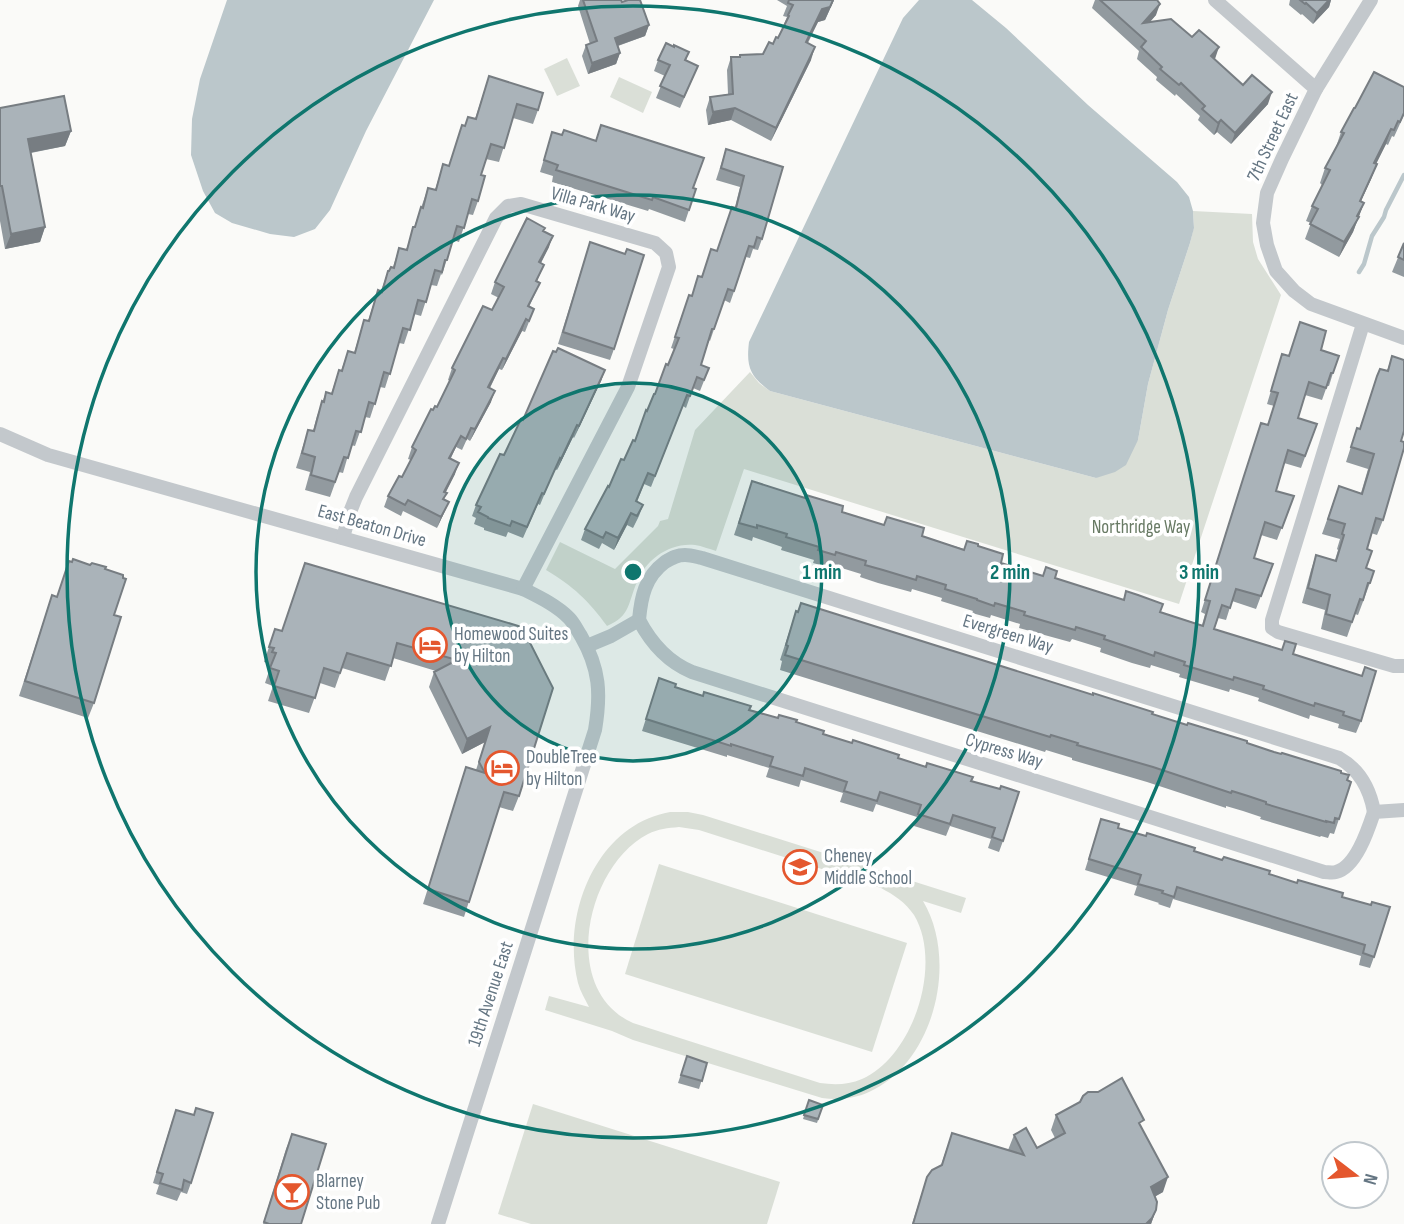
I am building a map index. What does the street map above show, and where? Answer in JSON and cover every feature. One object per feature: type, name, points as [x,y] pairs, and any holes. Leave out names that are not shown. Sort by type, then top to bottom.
[{"type":"street","name":"7th Street East","points":[[1215,0],[1316,89],[1267,192],[1264,223],[1267,246],[1276,271],[1294,291],[1311,304],[1404,338]]},
{"type":"street","points":[[1316,89],[1370,0]]},
{"type":"street","name":"Villa Park Way","points":[[343,538],[356,497],[496,218],[508,206],[521,204],[655,243],[666,253],[669,267],[628,387],[523,589]]},
{"type":"street","points":[[1363,324],[1272,620],[1272,628],[1394,666],[1404,666]]},
{"type":"street","name":"East Beaton Drive","points":[[0,434],[48,455],[523,589],[549,602],[571,619],[587,646],[597,675],[600,701],[582,775]]},
{"type":"street","name":"Evergreen Way","points":[[639,620],[641,596],[656,569],[674,557],[686,555],[702,558],[1339,758],[1352,765],[1361,777],[1371,796],[1374,813]]},
{"type":"street","points":[[587,646],[639,620]]},
{"type":"street","name":"Cypress Way","points":[[639,620],[645,632],[666,656],[692,672],[1324,872],[1335,872],[1346,867],[1367,836],[1374,813]]},
{"type":"street","name":"19th Avenue East","points":[[438,1224],[582,775]]},
{"type":"street","points":[[1374,813],[1404,810]]},
{"type":"green space","points":[[567,58],[580,86],[557,96],[544,69]]},
{"type":"green space","points":[[619,77],[652,92],[643,113],[610,97]]},
{"type":"green space","name":"Northridge Way","points":[[1193,211],[1252,214],[1253,242],[1258,259],[1281,295],[1179,604],[744,469],[716,551],[698,545],[686,545],[660,554],[641,574],[628,608],[615,622],[607,626],[580,595],[546,570],[560,542],[615,569],[660,521],[668,519],[695,430],[750,372],[770,391],[1096,478],[1138,440],[1148,384],[1194,227]]},
{"type":"green space","points":[[670,812],[703,815],[966,898],[961,913],[923,901],[934,925],[939,952],[939,980],[934,1008],[924,1035],[910,1058],[891,1078],[858,1096],[822,1098],[545,1010],[549,996],[589,1007],[579,986],[574,957],[580,902],[590,877],[604,854],[622,835],[644,820]],"holes":[[[679,827],[699,830],[881,888],[911,910],[922,935],[924,982],[909,1030],[896,1050],[880,1067],[852,1082],[820,1083],[633,1023],[610,1007],[595,984],[589,957],[590,928],[596,899],[609,872],[627,850],[648,834]]]},
{"type":"green space","points":[[659,864],[907,943],[872,1052],[625,974]]},
{"type":"green space","points":[[533,1104],[780,1182],[767,1224],[531,1224],[498,1214]]},
{"type":"shaded area","points":[[227,0],[434,0],[366,131],[330,210],[315,229],[294,237],[270,234],[232,223],[215,213],[203,191],[191,155],[192,119],[200,79]]},
{"type":"shaded area","points":[[919,0],[972,0],[1177,182],[1189,197],[1194,228],[1148,384],[1138,440],[1126,465],[1115,472],[1096,478],[770,391],[758,381],[751,370],[748,358],[749,342],[903,18]]},
{"type":"building","points":[[583,0],[640,0],[649,25],[615,38],[620,53],[592,63],[586,45],[597,41]]},
{"type":"building","points":[[789,0],[833,0],[830,7],[822,9],[806,42],[815,47],[776,128],[735,108],[713,112],[710,97],[733,94],[731,57],[763,54],[769,42],[773,44],[776,37],[778,38],[789,16],[793,5],[788,3]]},
{"type":"building","points":[[1100,0],[1157,0],[1160,4],[1143,23],[1171,19],[1192,37],[1199,30],[1219,47],[1211,56],[1243,85],[1252,75],[1272,92],[1235,133],[1221,120],[1218,123],[1202,109],[1205,106],[1181,83],[1179,85],[1160,69],[1162,67],[1141,47],[1146,41]]},
{"type":"building","points":[[1300,0],[1329,0],[1317,13]]},
{"type":"building","points":[[666,43],[689,52],[685,60],[698,66],[684,97],[660,86],[670,65],[658,60]]},
{"type":"building","points":[[1374,72],[1404,87],[1404,113],[1394,130],[1391,129],[1374,163],[1377,164],[1360,201],[1364,203],[1357,216],[1359,217],[1344,242],[1310,224],[1318,209],[1312,206],[1330,170],[1325,168],[1344,133],[1341,132]]},
{"type":"building","points":[[489,76],[543,93],[538,110],[517,104],[504,148],[491,144],[481,175],[485,176],[478,201],[472,199],[464,228],[457,226],[442,272],[435,270],[426,302],[418,300],[410,330],[403,328],[390,374],[384,372],[375,404],[369,402],[361,432],[356,431],[348,458],[344,457],[335,482],[311,475],[315,457],[302,453],[308,430],[314,431],[322,401],[324,402],[326,392],[332,394],[348,351],[355,353],[364,320],[369,321],[378,290],[382,292],[388,271],[391,267],[394,268],[399,248],[407,250],[428,188],[436,190],[443,164],[449,166],[462,125],[465,126],[468,117],[476,119]]},
{"type":"building","points":[[64,96],[71,131],[28,139],[45,227],[11,234],[0,186],[0,108]]},
{"type":"building","points":[[601,125],[704,158],[693,188],[696,189],[689,210],[556,170],[558,165],[544,160],[552,132],[562,135],[564,130],[596,141]]},
{"type":"building","points":[[726,149],[783,167],[762,239],[757,237],[754,247],[749,246],[734,291],[728,289],[701,365],[709,368],[704,380],[697,377],[690,396],[687,395],[655,476],[648,473],[636,501],[643,505],[637,516],[631,513],[618,538],[606,532],[603,538],[585,529],[609,487],[621,459],[624,460],[633,440],[635,441],[679,338],[675,337],[689,295],[692,296],[698,276],[702,277],[711,249],[717,251],[732,207],[736,208],[744,176],[721,168]]},
{"type":"building","points":[[527,218],[553,236],[539,262],[544,265],[536,281],[540,283],[528,306],[534,309],[529,321],[526,319],[488,387],[495,391],[475,429],[471,428],[466,439],[461,436],[449,458],[459,463],[444,492],[447,493],[443,499],[449,502],[441,517],[408,500],[405,505],[388,496],[416,450],[412,447],[431,409],[437,407],[455,370],[452,368],[483,306],[492,310],[504,287],[495,282]]},
{"type":"building","points":[[590,242],[625,254],[627,249],[644,255],[614,349],[563,332]]},
{"type":"building","points":[[1404,243],[1404,260],[1398,257]]},
{"type":"building","points":[[1300,322],[1326,331],[1321,350],[1339,356],[1326,388],[1309,382],[1298,418],[1317,424],[1305,456],[1288,450],[1276,491],[1294,496],[1282,528],[1265,522],[1254,558],[1273,564],[1261,596],[1236,589],[1230,608],[1222,605],[1214,629],[1282,650],[1285,641],[1296,644],[1293,654],[1362,676],[1365,667],[1376,671],[1361,721],[1343,715],[1344,712],[1315,703],[1314,706],[1263,689],[1264,686],[1184,665],[1185,662],[1155,652],[1154,656],[1104,639],[1105,636],[1024,615],[1025,612],[995,603],[994,606],[945,589],[946,585],[917,576],[916,580],[865,565],[866,561],[818,550],[819,547],[786,537],[787,534],[739,523],[752,481],[805,498],[806,495],[843,506],[842,512],[884,525],[887,517],[924,528],[922,536],[964,550],[967,541],[978,544],[1003,554],[1001,563],[1043,576],[1046,567],[1057,571],[1055,578],[1124,600],[1126,591],[1163,604],[1160,612],[1203,626],[1210,601],[1205,600],[1261,423],[1268,425],[1278,393],[1271,391],[1282,354],[1289,356]]},
{"type":"building","points":[[558,348],[605,370],[527,527],[512,521],[510,526],[478,512],[481,507],[476,505],[500,454],[504,455],[521,419],[523,420],[553,351],[556,352]]},
{"type":"building","points":[[1392,356],[1404,360],[1404,431],[1401,441],[1404,442],[1404,448],[1383,520],[1376,518],[1367,549],[1372,551],[1366,568],[1374,571],[1352,622],[1326,614],[1330,595],[1308,588],[1316,555],[1336,561],[1344,535],[1345,524],[1328,519],[1339,486],[1362,494],[1374,454],[1351,447],[1357,428],[1360,429],[1380,369],[1388,371]]},
{"type":"building","points":[[73,559],[106,567],[105,569],[123,575],[126,579],[114,615],[121,617],[94,703],[25,681],[52,595],[57,597],[69,561],[72,562]]},
{"type":"building","points":[[305,563],[522,627],[553,688],[519,796],[504,792],[469,902],[428,889],[466,767],[485,773],[479,762],[490,727],[467,739],[434,672],[457,660],[397,643],[391,666],[347,653],[340,673],[324,668],[315,698],[274,686],[279,671],[270,668],[276,653],[272,652],[274,648],[269,647],[275,629],[282,631]]},
{"type":"building","points":[[801,603],[1341,771],[1349,775],[1347,780],[1351,782],[1339,819],[1335,818],[1334,823],[1326,822],[1077,745],[1078,743],[1051,735],[1050,737],[785,655],[796,611],[798,612]]},
{"type":"building","points":[[659,678],[676,684],[675,687],[703,696],[704,692],[751,706],[749,710],[797,720],[796,722],[824,731],[823,734],[852,743],[853,740],[926,767],[927,763],[973,777],[971,781],[1019,792],[1003,841],[992,837],[995,828],[953,815],[950,824],[918,814],[921,805],[880,792],[877,801],[844,791],[847,782],[805,768],[803,776],[770,766],[773,757],[646,719]]},
{"type":"building","points":[[1101,819],[1119,824],[1118,828],[1146,836],[1147,833],[1195,848],[1194,851],[1222,860],[1224,857],[1270,871],[1269,874],[1297,883],[1298,880],[1343,893],[1342,897],[1390,907],[1374,957],[1363,953],[1365,945],[1177,887],[1174,897],[1138,884],[1141,875],[1089,859]]},
{"type":"building","points":[[687,1056],[707,1063],[702,1081],[681,1075]]},
{"type":"building","points":[[1122,1078],[1144,1120],[1139,1123],[1168,1177],[1151,1187],[1157,1202],[1156,1210],[1146,1224],[913,1224],[927,1177],[932,1170],[942,1165],[952,1133],[1024,1155],[1014,1135],[1026,1128],[1037,1148],[1065,1133],[1056,1115],[1080,1102],[1088,1092],[1098,1092]]},
{"type":"building","points":[[809,1100],[823,1105],[818,1119],[804,1115]]},
{"type":"building","points":[[196,1108],[213,1113],[191,1183],[184,1180],[182,1190],[160,1183],[163,1174],[157,1172],[176,1110],[194,1115]]},
{"type":"building","name":"Blarney Stone Pub","points":[[292,1134],[326,1144],[301,1224],[269,1224],[264,1222]]},
{"type":"waterway","points":[[1359,272],[1372,236],[1404,175]]},
{"type":"place","name":"Homewood Suites by Hilton","points":[[430,645]]},
{"type":"place","name":"DoubleTree by Hilton","points":[[502,768]]},
{"type":"place","name":"Cheney Middle School","points":[[800,867]]},
{"type":"place","name":"Blarney Stone Pub","points":[[292,1192]]}]
